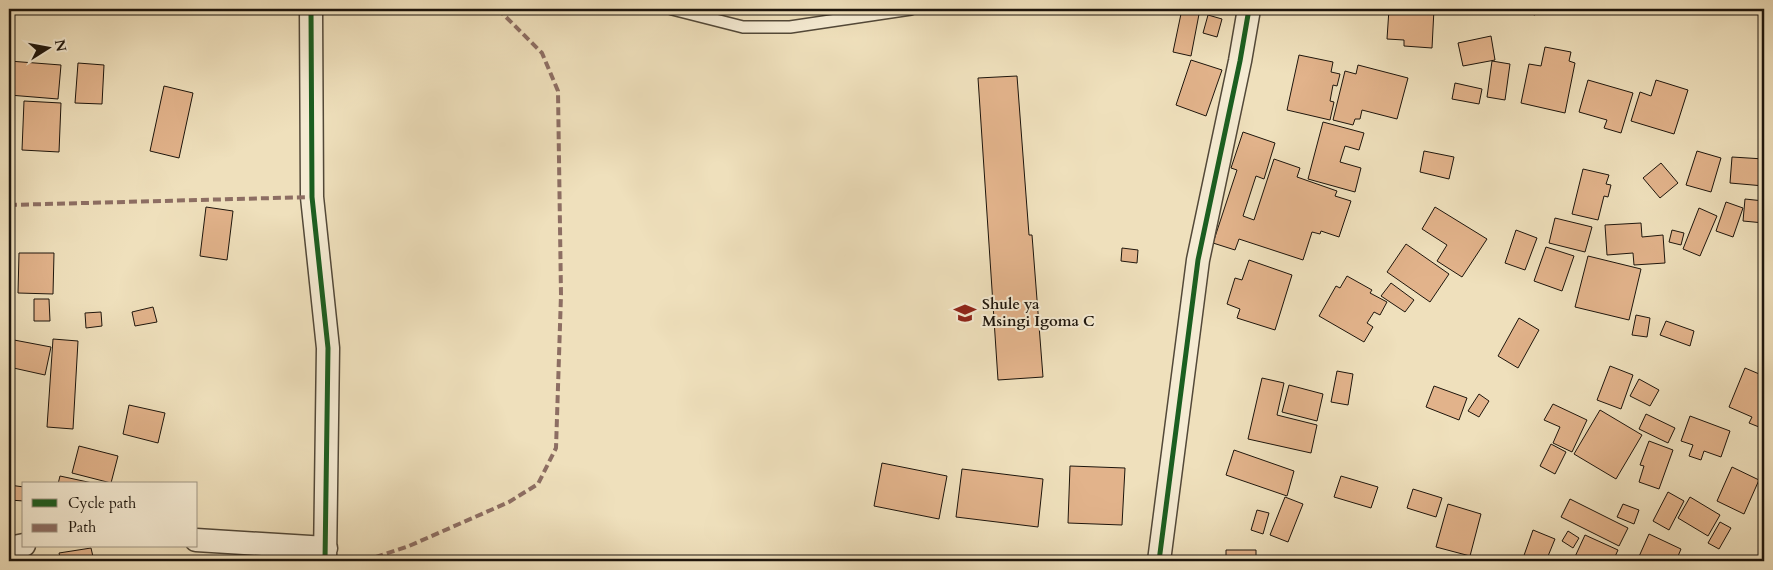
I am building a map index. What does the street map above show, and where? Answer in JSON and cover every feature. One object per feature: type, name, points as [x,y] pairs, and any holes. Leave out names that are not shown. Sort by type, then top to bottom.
[{"type":"street","points":[[198,540],[326,554],[328,348],[312,196],[311,9]]},
{"type":"street","points":[[1160,561],[1198,260],[1240,61],[1249,9]]},
{"type":"street","points":[[9,548],[22,545]]},
{"type":"lane","points":[[672,9],[743,27],[790,27],[911,9]]},
{"type":"building","points":[[37,9],[59,9],[59,10],[37,11]]},
{"type":"building","points":[[1182,9],[1200,9],[1191,56],[1173,52]]},
{"type":"building","points":[[1389,9],[1434,9],[1432,48],[1404,46],[1404,40],[1387,39]]},
{"type":"building","points":[[1514,9],[1537,9],[1535,15]]},
{"type":"building","points":[[1208,15],[1222,19],[1217,37],[1203,33]]},
{"type":"building","points":[[1491,36],[1495,60],[1463,66],[1458,43]]},
{"type":"building","points":[[1545,47],[1571,52],[1569,61],[1575,63],[1565,113],[1521,103],[1529,64],[1541,66]]},
{"type":"building","points":[[1299,55],[1333,62],[1331,72],[1340,74],[1337,86],[1333,85],[1330,101],[1334,102],[1330,120],[1287,110]]},
{"type":"building","points":[[1191,60],[1222,70],[1206,116],[1176,105]]},
{"type":"building","points":[[9,61],[61,65],[58,99],[9,95]]},
{"type":"building","points":[[1492,61],[1510,64],[1505,100],[1487,97]]},
{"type":"building","points":[[78,63],[104,65],[102,104],[75,103]]},
{"type":"building","points":[[1358,65],[1408,78],[1397,119],[1362,110],[1360,119],[1355,119],[1353,125],[1333,120],[1345,71],[1356,74]]},
{"type":"building","points":[[1017,76],[1029,235],[1032,235],[1043,377],[998,380],[978,78]]},
{"type":"building","points":[[1588,80],[1633,93],[1621,133],[1604,128],[1607,120],[1579,112]]},
{"type":"building","points":[[1656,80],[1688,90],[1674,134],[1631,121],[1640,92],[1651,96]]},
{"type":"building","points":[[1455,83],[1482,89],[1479,104],[1452,99]]},
{"type":"building","points":[[164,86],[193,93],[179,158],[150,151]]},
{"type":"building","points":[[24,101],[61,103],[59,152],[22,150]]},
{"type":"building","points":[[1323,122],[1364,133],[1359,150],[1345,146],[1340,162],[1361,168],[1355,192],[1308,179]]},
{"type":"building","points":[[1243,132],[1275,143],[1264,179],[1256,176],[1243,216],[1254,220],[1274,159],[1300,168],[1297,177],[1337,191],[1335,196],[1351,201],[1339,237],[1321,231],[1320,234],[1312,232],[1303,260],[1239,239],[1235,250],[1213,243],[1237,170],[1231,168]]},
{"type":"building","points":[[1424,151],[1454,157],[1449,179],[1420,172]]},
{"type":"building","points":[[1697,151],[1721,158],[1711,192],[1686,185]]},
{"type":"building","points":[[1732,157],[1764,159],[1764,186],[1730,183]]},
{"type":"building","points":[[1661,163],[1678,183],[1660,198],[1643,178]]},
{"type":"building","points":[[1583,169],[1609,175],[1606,184],[1611,185],[1608,197],[1604,196],[1598,220],[1572,214]]},
{"type":"building","points":[[1745,199],[1764,201],[1764,223],[1743,221]]},
{"type":"building","points":[[1726,202],[1743,208],[1733,237],[1716,231]]},
{"type":"building","points":[[206,207],[233,211],[227,260],[200,256]]},
{"type":"building","points":[[1435,207],[1487,239],[1462,277],[1437,261],[1447,245],[1422,229]]},
{"type":"building","points":[[1699,208],[1717,216],[1700,256],[1683,249]]},
{"type":"building","points":[[1555,218],[1592,227],[1585,252],[1549,243]]},
{"type":"building","points":[[1641,223],[1642,237],[1663,235],[1665,263],[1634,265],[1633,253],[1607,255],[1605,225]]},
{"type":"building","points":[[1516,230],[1537,238],[1525,270],[1505,263]]},
{"type":"building","points":[[1672,230],[1684,233],[1681,245],[1669,242]]},
{"type":"building","points":[[1406,244],[1449,274],[1430,302],[1387,272]]},
{"type":"building","points":[[1546,247],[1574,256],[1562,291],[1534,281]]},
{"type":"building","points":[[1122,248],[1138,250],[1137,263],[1121,261]]},
{"type":"building","points":[[19,253],[54,253],[53,294],[18,293]]},
{"type":"building","points":[[1588,256],[1641,269],[1629,320],[1575,307]]},
{"type":"building","points":[[1249,260],[1292,275],[1275,330],[1237,318],[1240,309],[1227,304],[1235,278],[1242,280]]},
{"type":"building","points":[[1347,276],[1372,290],[1370,293],[1387,302],[1380,315],[1374,312],[1367,323],[1373,327],[1364,342],[1319,316],[1336,286],[1340,288]]},
{"type":"building","points":[[1391,283],[1414,300],[1405,312],[1381,296]]},
{"type":"building","points":[[34,299],[49,299],[50,321],[34,321]]},
{"type":"building","points":[[153,307],[157,322],[135,326],[132,312]]},
{"type":"building","points":[[101,312],[102,326],[86,328],[85,313]]},
{"type":"building","points":[[1764,313],[1764,332],[1761,331]]},
{"type":"building","points":[[1636,315],[1650,318],[1647,337],[1632,335]]},
{"type":"building","points":[[1519,318],[1539,330],[1518,368],[1498,356]]},
{"type":"building","points":[[1666,321],[1694,331],[1690,346],[1660,335]]},
{"type":"building","points":[[53,339],[78,341],[73,429],[47,427]]},
{"type":"building","points":[[14,340],[51,347],[45,375],[9,367]]},
{"type":"building","points":[[1610,366],[1633,375],[1621,409],[1597,400]]},
{"type":"building","points":[[1745,368],[1764,376],[1764,429],[1749,423],[1752,417],[1729,407]]},
{"type":"building","points":[[1337,371],[1353,374],[1348,405],[1331,402]]},
{"type":"building","points":[[1262,378],[1284,383],[1277,415],[1317,425],[1311,453],[1248,439]]},
{"type":"building","points":[[1639,379],[1659,390],[1650,406],[1630,396]]},
{"type":"building","points":[[1289,385],[1323,394],[1317,421],[1282,412]]},
{"type":"building","points":[[1434,386],[1467,398],[1459,420],[1426,407]]},
{"type":"building","points":[[1479,394],[1489,401],[1479,417],[1468,411]]},
{"type":"building","points":[[1553,404],[1587,420],[1572,452],[1553,443],[1560,427],[1544,420]]},
{"type":"building","points":[[129,405],[165,413],[158,443],[123,434]]},
{"type":"building","points":[[1600,410],[1642,435],[1616,479],[1574,454]]},
{"type":"building","points":[[1646,414],[1675,428],[1668,443],[1639,429]]},
{"type":"building","points":[[1690,416],[1730,431],[1721,457],[1704,451],[1701,460],[1689,456],[1693,445],[1681,441]]},
{"type":"building","points":[[1649,441],[1673,450],[1659,489],[1639,482],[1644,466],[1640,465]]},
{"type":"building","points":[[1551,444],[1566,452],[1555,474],[1540,466]]},
{"type":"building","points":[[79,446],[118,456],[111,482],[72,473]]},
{"type":"building","points":[[1234,450],[1294,471],[1287,496],[1226,475]]},
{"type":"building","points":[[882,463],[947,476],[939,519],[874,506]]},
{"type":"building","points":[[1070,466],[1125,468],[1122,525],[1068,523]]},
{"type":"building","points":[[1732,467],[1759,480],[1744,514],[1717,501]]},
{"type":"building","points":[[962,469],[1043,479],[1038,527],[956,517]]},
{"type":"building","points":[[60,476],[88,482],[58,482]]},
{"type":"building","points":[[1341,476],[1378,487],[1371,508],[1334,497]]},
{"type":"building","points":[[9,485],[22,487],[22,501],[9,500]]},
{"type":"building","points":[[1413,489],[1442,498],[1436,517],[1407,508]]},
{"type":"building","points":[[1668,492],[1684,501],[1669,530],[1653,521]]},
{"type":"building","points":[[1285,497],[1303,504],[1288,542],[1270,535]]},
{"type":"building","points":[[1690,497],[1720,515],[1708,536],[1678,518]]},
{"type":"building","points":[[1570,499],[1628,528],[1619,546],[1561,517]]},
{"type":"building","points":[[1448,504],[1481,514],[1470,556],[1436,547]]},
{"type":"building","points":[[1623,504],[1639,510],[1634,524],[1617,517]]},
{"type":"building","points":[[1257,510],[1269,513],[1263,534],[1251,530]]},
{"type":"building","points":[[1720,522],[1731,528],[1719,549],[1708,543]]},
{"type":"building","points":[[1533,530],[1555,539],[1546,561],[1522,561]]},
{"type":"building","points":[[1568,531],[1579,538],[1573,548],[1562,541]]},
{"type":"building","points":[[1649,534],[1681,549],[1676,561],[1637,561]]},
{"type":"building","points":[[1585,535],[1618,550],[1613,561],[1573,561]]},
{"type":"building","points":[[91,548],[94,561],[61,561],[59,553]]},
{"type":"building","points":[[1226,550],[1256,550],[1256,561],[1226,561]]},
{"type":"marked path","points":[[364,561],[409,546],[509,502],[538,484],[556,448],[561,295],[558,91],[542,53],[498,9]]},
{"type":"marked path","points":[[9,205],[312,197]]},
{"type":"cycle path","points":[[311,9],[312,197],[328,348],[325,561]]},
{"type":"cycle path","points":[[1159,561],[1198,260],[1240,61],[1249,9]]},
{"type":"place","name":"Shule ya Msingi Igoma C","points":[[965,313]]}]
